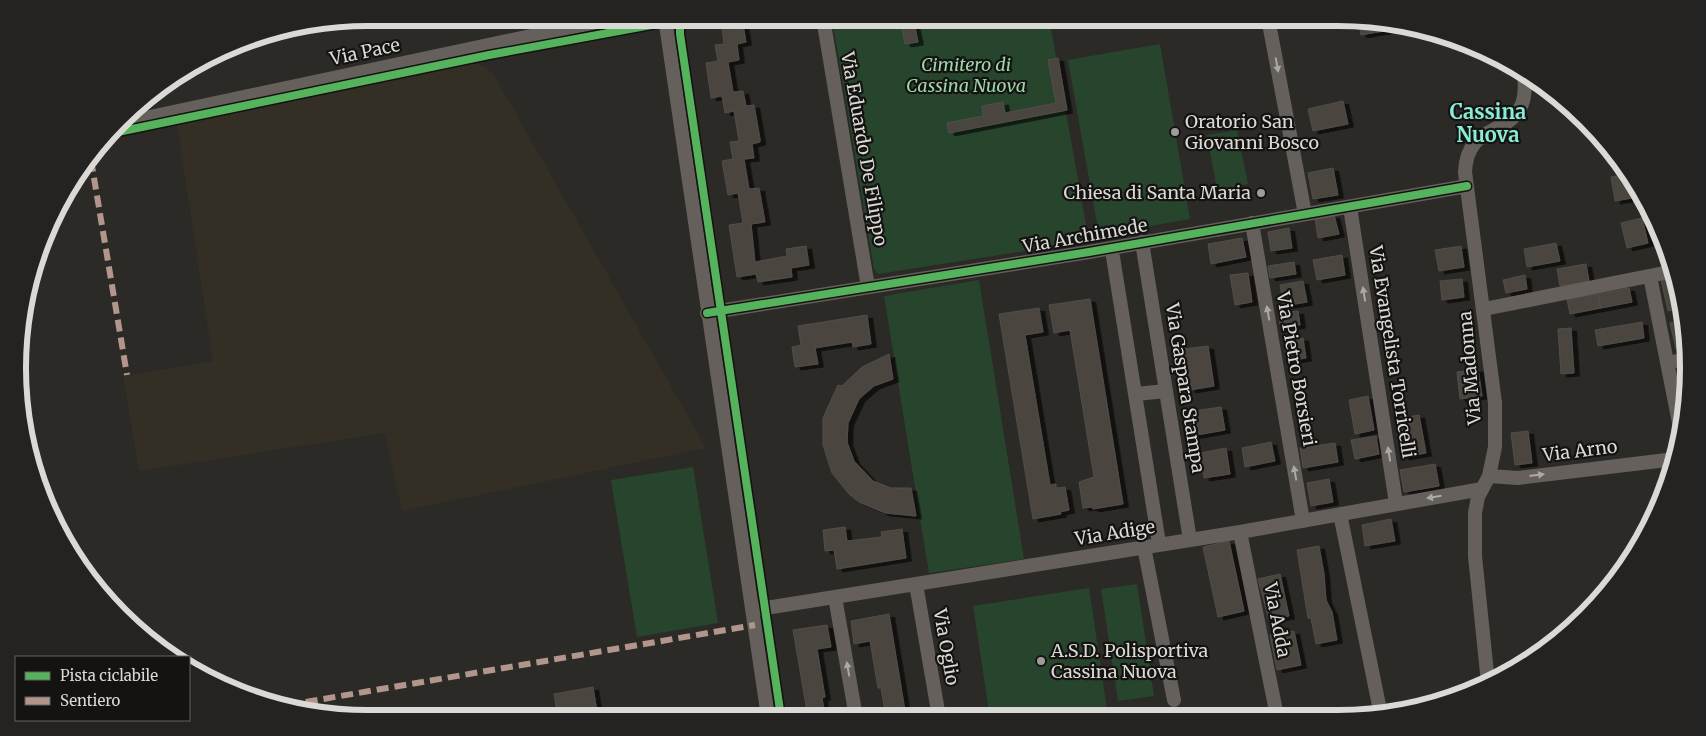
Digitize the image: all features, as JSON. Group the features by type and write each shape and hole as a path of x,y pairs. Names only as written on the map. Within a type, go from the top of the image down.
{"street":[{"name":"Via Pace","path":"132,121 578,26"},
{"path":"666,26 767,710"},
{"name":"Via Eduardo De Filippo","path":"824,26 868,287"},
{"path":"1270,26 1305,214"},
{"name":"Via Madonna","path":"1487,676 1475,556 1475,513 1482,489 1489,476 1496,444 1495,403 1465,172 1468,152 1479,138 1516,114 1525,94 1524,82"},
{"name":"Via Archimede","path":"707,313 1142,242 1467,186"},
{"name":"Via Evangelista Torricelli","path":"1350,207 1396,503"},
{"name":"Via Pietro Borsieri","path":"1252,223 1303,521"},
{"name":"Via Gaspara Stampa","path":"1142,242 1190,540"},
{"path":"1113,257 1158,537"},
{"path":"1484,309 1666,273"},
{"path":"1650,276 1677,413"},
{"path":"1667,364 1680,361"},
{"path":"1136,394 1166,391"},
{"name":"Via Arno","path":"1489,476 1518,478 1667,460"},
{"name":"Via Adige","path":"753,610 1303,521 1340,517 1396,503 1482,489"},
{"path":"1340,517 1379,707"},
{"name":"Via Adda","path":"1240,532 1276,710"},
{"path":"1144,547 1174,700"},
{"name":"Via Oglio","path":"916,584 938,710"},
{"path":"835,597 855,710"}],"shaded area":[{"path":"469,62 484,66 494,75 706,448 402,511 385,433 139,471 123,376 213,361 177,124"}],"green space":[{"name":"Cimitero di Cassina Nuova","path":"833,26 1050,26 1089,241 878,274 874,269"},
{"path":"1160,44 1190,219 1099,235 1068,60"},
{"path":"1237,130 1248,184 1217,190 1207,135"},
{"path":"979,280 1024,559 929,573 884,296"},
{"path":"693,467 718,623 637,637 611,480"},
{"path":"1137,584 1154,696 1118,701 1101,589"},
{"name":"A.S.D. Polisportiva Cassina Nuova","path":"1089,588 1107,710 989,710 973,606"}],"building":[{"path":"743,26 746,42 737,44 739,60 728,62 733,92 743,91 746,106 754,105 760,139 760,142 752,144 754,158 744,159 749,189 759,188 765,222 751,224 755,262 787,256 786,249 806,246 809,265 791,268 792,277 758,282 756,274 737,277 729,225 743,223 738,193 728,195 722,161 733,159 730,142 739,141 734,111 725,113 722,96 711,98 706,63 718,61 715,45 724,44 722,28"},
{"path":"902,26 915,26 918,42 905,44"},
{"path":"1360,27 1372,28 1372,33 1361,35"},
{"path":"1372,28 1389,30 1372,33"},
{"path":"1058,58 1067,110 949,133 947,123 983,116 982,106 1003,102 1005,113 1056,103 1048,60"},
{"path":"1343,101 1348,124 1313,131 1308,109"},
{"path":"1333,168 1338,195 1313,199 1308,173"},
{"path":"1620,175 1634,198 1615,201 1611,177"},
{"path":"1334,215 1339,234 1318,238 1315,218"},
{"path":"1642,218 1648,243 1627,248 1621,223"},
{"path":"1289,228 1292,248 1271,251 1268,232"},
{"path":"1242,238 1246,257 1211,264 1208,244"},
{"path":"1556,243 1560,261 1527,267 1524,249"},
{"path":"1461,246 1464,267 1439,271 1435,250"},
{"path":"1342,255 1345,275 1317,280 1313,260"},
{"path":"1294,262 1296,274 1270,278 1268,266"},
{"path":"1586,264 1589,281 1560,286 1557,269"},
{"path":"1248,273 1252,302 1235,305 1230,275"},
{"path":"1525,275 1527,289 1506,293 1503,280"},
{"path":"1462,279 1464,297 1442,300 1440,281"},
{"path":"1668,279 1675,310 1668,311 1661,280"},
{"path":"1303,281 1307,302 1284,306 1280,285"},
{"path":"1629,288 1632,302 1601,308 1598,294"},
{"path":"1598,294 1601,308 1570,314 1567,299"},
{"path":"1090,299 1123,504 1093,509 1092,507 1083,508 1079,482 1094,477 1070,330 1054,333 1049,305"},
{"path":"1039,308 1043,332 1025,335 1050,485 1056,484 1056,488 1065,487 1069,510 1060,512 1061,514 1033,519 999,314"},
{"path":"1298,311 1300,325 1281,328 1278,314"},
{"path":"867,315 871,344 853,347 852,342 815,348 818,364 795,367 792,347 801,345 798,326"},
{"path":"1642,322 1644,338 1598,346 1595,330"},
{"path":"1677,322 1679,348 1676,349 1670,323"},
{"path":"1571,328 1574,373 1561,374 1558,329"},
{"path":"1303,338 1306,358 1287,361 1284,341"},
{"path":"1208,346 1214,386 1190,390 1184,349"},
{"path":"889,354 893,379 874,386 859,399 848,423 847,442 854,461 873,481 891,488 911,488 916,516 885,513 859,502 849,494 832,473 823,445 823,418 838,385 842,386 862,367"},
{"path":"1478,369 1482,396 1460,399 1457,372"},
{"path":"1368,396 1374,430 1355,434 1349,400"},
{"path":"1221,407 1225,430 1191,436 1187,412"},
{"path":"1419,415 1426,453 1403,457 1397,419"},
{"path":"1528,431 1532,463 1515,465 1511,433"},
{"path":"1376,436 1379,454 1355,459 1351,440"},
{"path":"1271,442 1275,461 1245,467 1242,448"},
{"path":"1335,443 1338,462 1303,468 1300,448"},
{"path":"1226,448 1230,474 1204,478 1200,453"},
{"path":"1435,464 1439,486 1404,492 1400,470"},
{"path":"1329,479 1333,502 1311,506 1307,483"},
{"path":"1391,519 1395,541 1365,546 1362,525"},
{"path":"845,527 847,541 882,537 881,532 902,529 906,558 837,569 834,550 825,551 823,530"},
{"path":"1229,541 1244,611 1218,617 1203,547"},
{"path":"1319,546 1326,600 1332,612 1337,640 1316,644 1311,618 1308,618 1297,550"},
{"path":"1280,574 1289,616 1269,620 1258,579"},
{"path":"889,614 905,710 885,710 881,688 878,688 870,641 854,644 851,621"},
{"path":"827,625 831,647 817,649 825,697 822,698 824,710 807,710 793,630"},
{"path":"1294,631 1301,665 1277,670 1270,635"},
{"path":"593,687 597,710 557,710 554,694"}],"marked path":[{"path":"92,167 127,375"},
{"path":"300,703 755,625"}],"cycle path":[{"path":"121,131 489,55 646,26"},
{"path":"680,26 780,710"},
{"path":"707,313 1089,252 1467,186"}],"place":[{"name":"Oratorio San Giovanni Bosco","path":"1175,132"},
{"name":"Chiesa di Santa Maria","path":"1261,193"},
{"name":"A.S.D. Polisportiva Cassina Nuova","path":"1041,661"}],"district":[{"name":"Cassina Nuova","path":"1488,124"}]}
